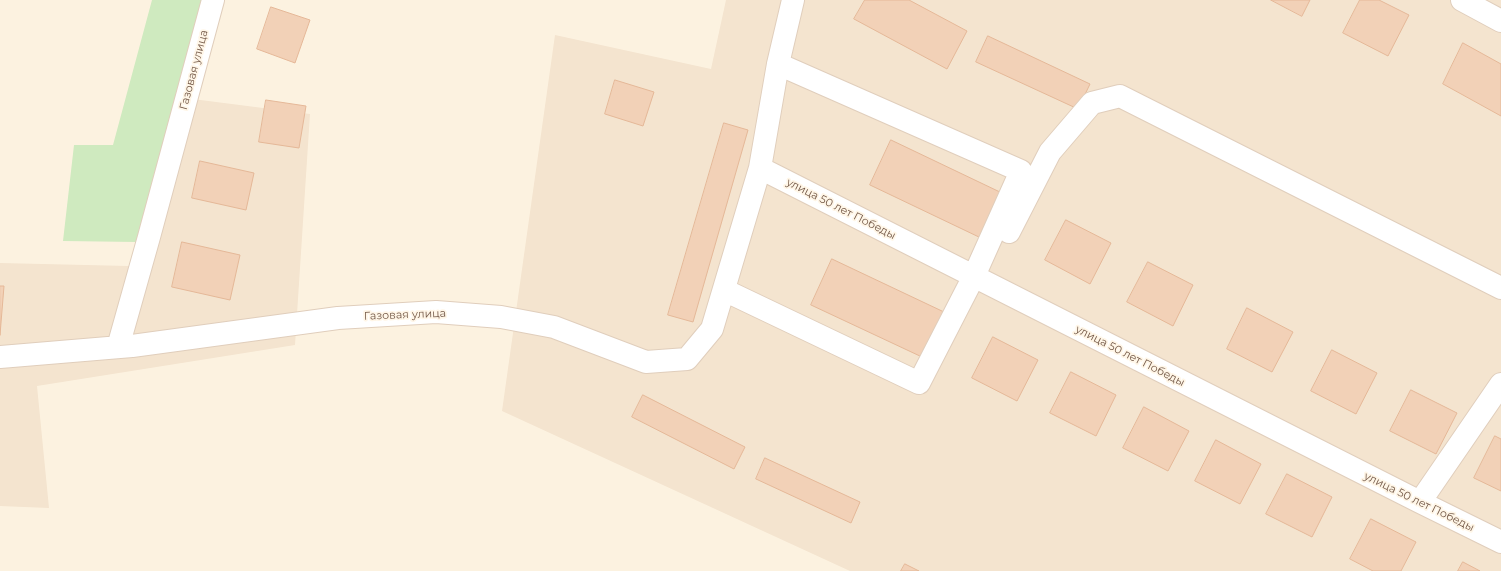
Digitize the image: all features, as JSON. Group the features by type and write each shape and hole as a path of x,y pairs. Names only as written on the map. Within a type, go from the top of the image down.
{"street":[{"name":"Газовая улица","path":"118,347 213,0"},
{"path":"792,0 778,64 760,168 724,290 919,383 1050,152 1092,103 1120,96 1501,288"},
{"path":"1462,0 1501,22"},
{"path":"778,64 1021,171 979,279"},
{"name":"улица 50 лет Победы","path":"760,168 1501,542"},
{"name":"Газовая улица","path":"0,357 118,347 338,318 436,312 500,317 554,328 646,362 686,359 712,329 724,290"},
{"path":"1420,502 1501,384"}],"shaded area":[{"path":"726,0 1501,0 1501,571 850,571 502,411 555,35 711,69"},
{"path":"177,97 310,114 295,345 37,386 49,508 0,506 0,263 129,266"}],"green space":[{"path":"152,0 203,0 137,242 63,241 74,145 113,145"}],"building":[{"path":"865,0 909,0 967,31 947,69 854,19"},
{"path":"1271,0 1310,0 1302,16"},
{"path":"1360,0 1379,0 1409,15 1388,56 1343,33"},
{"path":"271,7 310,20 295,63 257,49"},
{"path":"988,36 1090,84 1078,109 976,62"},
{"path":"1463,43 1501,64 1501,116 1443,84"},
{"path":"615,80 654,92 643,126 605,114"},
{"path":"266,100 306,106 299,148 259,142"},
{"path":"724,123 748,130 693,322 668,315"},
{"path":"891,140 1002,193 981,238 870,185"},
{"path":"200,161 254,173 246,210 192,198"},
{"path":"1066,220 1111,243 1090,284 1045,260"},
{"path":"182,242 240,255 230,300 172,287"},
{"path":"832,259 944,312 922,357 811,305"},
{"path":"1148,262 1193,285 1173,326 1127,302"},
{"path":"0,286 4,286 0,335"},
{"path":"1247,308 1293,332 1272,372 1227,349"},
{"path":"993,337 1038,360 1017,401 972,378"},
{"path":"1332,350 1377,373 1356,414 1311,391"},
{"path":"1071,372 1116,395 1096,436 1050,413"},
{"path":"1411,390 1457,413 1436,454 1390,431"},
{"path":"643,395 745,447 734,469 632,417"},
{"path":"1144,407 1189,431 1168,471 1123,448"},
{"path":"1495,436 1501,439 1501,491 1474,478"},
{"path":"1216,440 1261,464 1240,504 1195,481"},
{"path":"765,458 860,502 851,523 756,479"},
{"path":"1287,474 1332,497 1312,537 1266,514"},
{"path":"1371,519 1416,542 1401,571 1373,571 1350,559"},
{"path":"1463,562 1480,571 1458,571"},
{"path":"905,564 919,571 901,571"}]}
